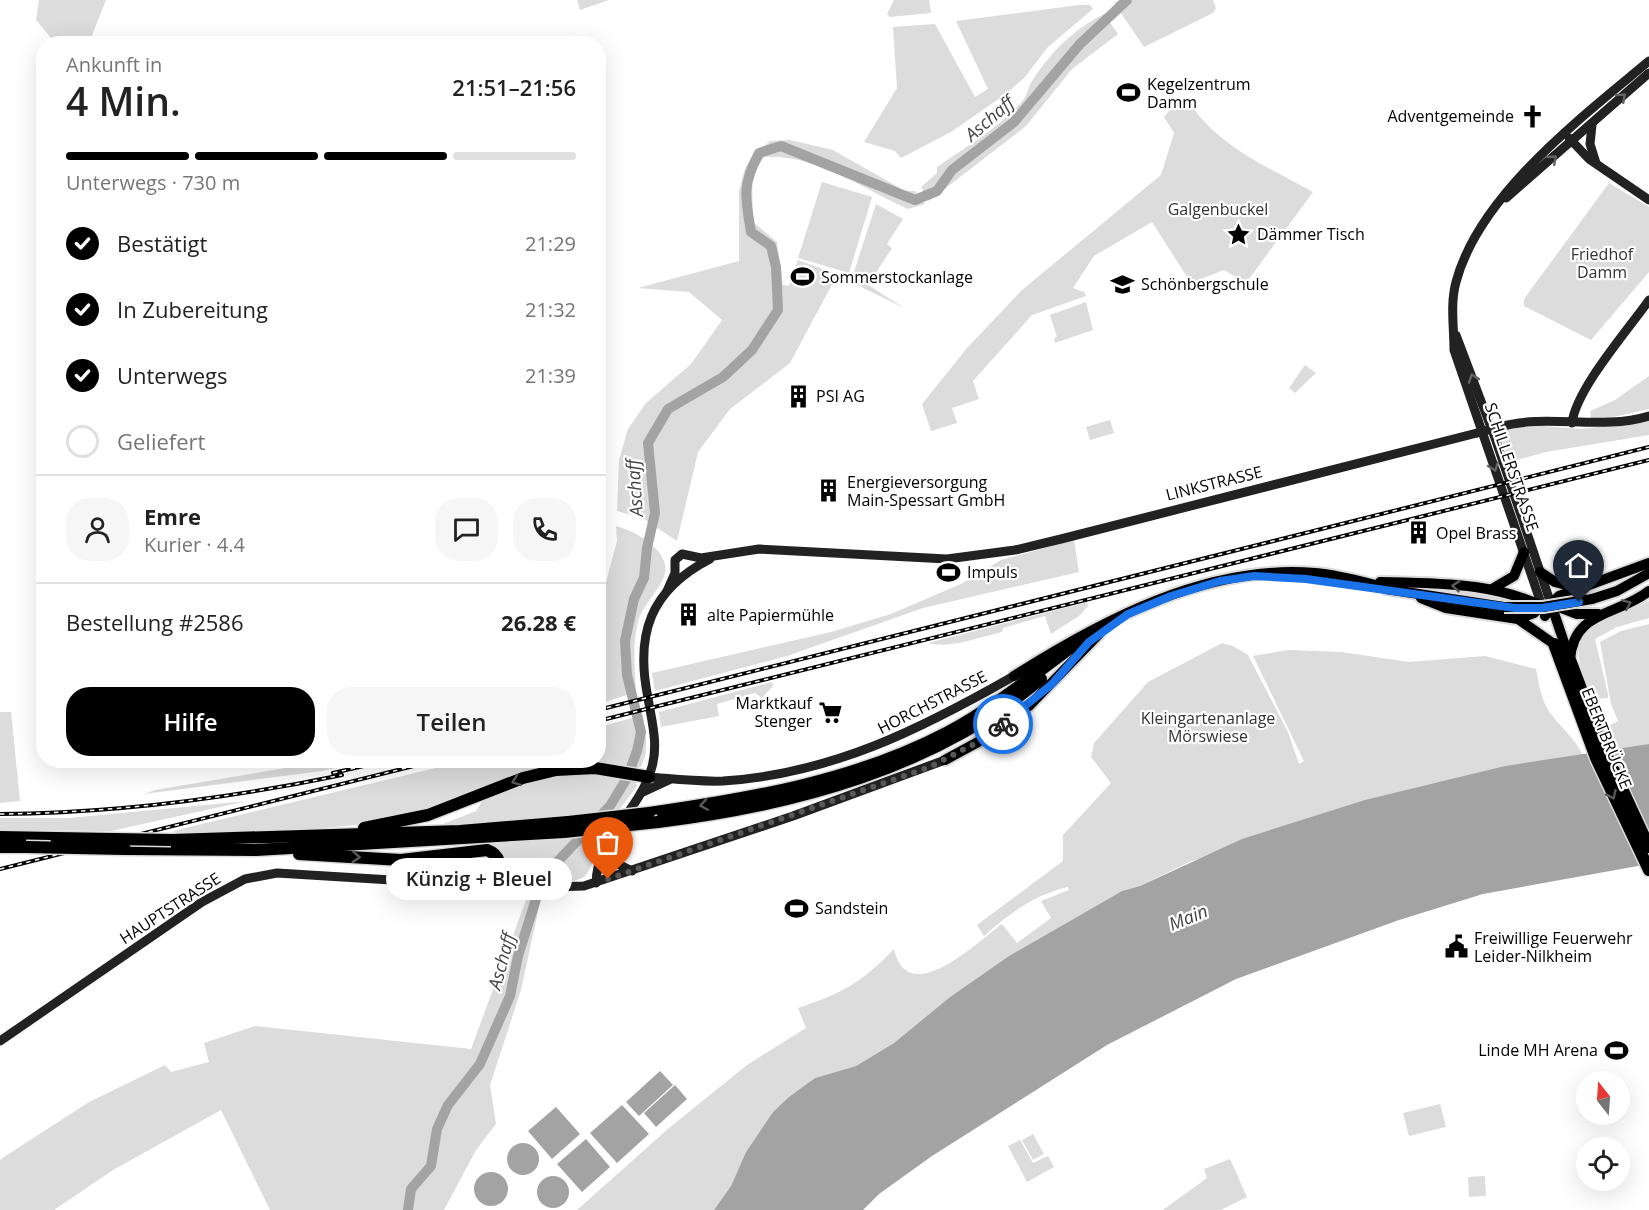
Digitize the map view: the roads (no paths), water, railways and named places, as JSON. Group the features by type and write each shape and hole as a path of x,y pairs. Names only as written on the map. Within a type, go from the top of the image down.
{"highway":[{"path":"0,847 256,849 566,827 763,805 850,782 901,764 977,725 1015,700 1090,637"},
{"name":"SCHILLERSTRASSE","path":"1554,644 1572,680"},
{"name":"SCHILLERSTRASSE","path":"1570,660 1572,680"},
{"name":"EBERTBRÜCKE","path":"1572,680 1649,847"},
{"name":"EBERTBRÜCKE","path":"1572,680 1603,774 1649,870"},
{"path":"304,838 428,816 523,778 573,768"},
{"path":"589,768 645,777"},
{"path":"0,837 171,840 304,838 566,827"},
{"path":"256,849 400,860 487,850 495,854 500,862 500,887"}],"main road":[{"path":"1492,589 1514,576 1524,552"},
{"path":"1411,592 1446,608 1518,619 1534,614 1559,596 1577,588 1649,563"},
{"path":"1014,676 1054,650 1090,637 1128,614 1194,588 1254,576 1307,572 1391,589"},
{"path":"1540,572 1555,582 1577,588"},
{"path":"1254,576 1391,589 1504,607 1542,608 1592,599 1625,587 1649,573"},
{"path":"1364,582 1492,589 1576,614 1604,613"},
{"path":"1570,660 1572,645 1579,631 1590,620 1635,600 1649,591"},
{"name":"SCHILLERSTRASSE","path":"1546,605 1554,644"},
{"name":"SCHILLERSTRASSE","path":"1546,605 1570,660"},
{"path":"1518,619 1554,644"},
{"path":"945,760 978,742 1029,706 1090,637"}],"street":[{"name":"SCHILLERSTRASSE","path":"1546,605 1524,552 1454,350 1452,309 1455,284 1464,258 1480,227 1501,202 1649,61"},
{"name":"SCHILLERSTRASSE","path":"1568,138 1594,122 1649,73"},
{"path":"1594,122 1589,135 1596,163"},
{"path":"1568,138 1596,163 1649,200"},
{"path":"1572,423 1575,406 1584,389 1649,300"},
{"name":"SCHILLERSTRASSE","path":"1454,331 1499,447 1540,572 1546,605"},
{"name":"LINKSTRASSE","path":"690,557 715,556 759,549 908,559 947,559 995,553 1076,535 1522,422 1618,423 1649,416"},
{"path":"685,554 690,557 689,570 676,568 675,562 678,556 685,554"},
{"name":"LINKSTRASSE","path":"667,591 689,570 715,556"},
{"name":"LINKSTRASSE","path":"596,883 597,868 608,843 640,794 645,777 654,760 655,735 643,673 642,648 648,621 667,591 676,568"},
{"name":"HORCHSTRASSE","path":"645,777 742,779 839,760 914,732 1014,676"},
{"path":"640,794 671,779 654,760"},
{"name":"HAUPTSTRASSE","path":"0,1041 202,902 254,876 277,873 500,887 576,887 596,883 793,816 945,760"},
{"path":"608,843 618,864 632,871"},
{"path":"576,887 597,868"}],"water":[{"name":"Main","path":"1649,744 1649,864 1483,894 1399,920 1236,979 1107,1045 932,1156 879,1194 863,1210 714,1210 731,1186 746,1152 773,1112 789,1097 815,1078 856,1066 894,1043 950,997 1009,956 1122,891 1140,886 1242,839 1365,800 1505,766"},
{"path":"660,1071 673,1085 639,1116 626,1102"},
{"path":"675,1085 687,1099 656,1127 644,1113"},
{"path":"622,1105 649,1134 617,1163 590,1133"},
{"path":"556,1107 580,1134 552,1159 528,1131"},
{"path":"586,1139 610,1167 582,1192 557,1164"},
{"path":"523,1143 535,1147 539,1159 535,1171 523,1175 511,1171 507,1159 511,1147"},
{"path":"491,1172 503,1177 508,1189 503,1201 491,1206 479,1201 474,1189 479,1177"},
{"path":"553,1176 564,1181 569,1192 564,1203 553,1208 542,1203 537,1192 542,1181"}],"waterway":[{"name":"Aschaff","path":"408,1210 411,1189 431,1166 437,1129 448,1105 480,1064 510,996 518,956 543,877 610,806 627,778 637,751 641,732 627,675 625,641 634,599 644,578 647,548 655,513 648,443 668,409 723,377 752,350 778,310 776,267 771,246 751,232 747,209 747,183 759,153 781,146 915,200 937,191 952,170 1014,122 1080,44 1127,0"}],"railway":[{"path":"606,708 1649,447"},
{"path":"606,719 1649,460"},
{"path":"333,773 355,768"},
{"path":"0,869 406,768"},
{"path":"0,814 86,811 172,803 258,791 342,775"}],"place":[{"name":"Kegelzentrum Damm","path":"1129,93"},
{"name":"Adventgemeinde","path":"1532,116"},
{"name":"Dämmer Tisch","path":"1239,234"},
{"name":"Sommerstockanlage","path":"803,277"},
{"name":"Schönbergschule","path":"1123,284"},
{"name":"PSI AG","path":"798,396"},
{"name":"Energieversorgung Main-Spessart GmbH","path":"829,491"},
{"name":"Opel Brass","path":"1418,533"},
{"name":"Impuls","path":"949,572"},
{"name":"alte Papiermühle","path":"689,615"},
{"name":"Marktkauf Stenger","path":"830,712"},
{"name":"Künzig + Bleuel","path":"608,879"},
{"name":"Sandstein","path":"797,908"},
{"name":"Freiwillige Feuerwehr Leider-Nilkheim","path":"1456,947"},
{"name":"Linde MH Arena","path":"1616,1050"}],"park label":[{"name":"Galgenbuckel","path":"1218,209"},
{"name":"Friedhof Damm","path":"1602,263"},
{"name":"Kleingartenanlage Mörswiese","path":"1208,727"}]}
